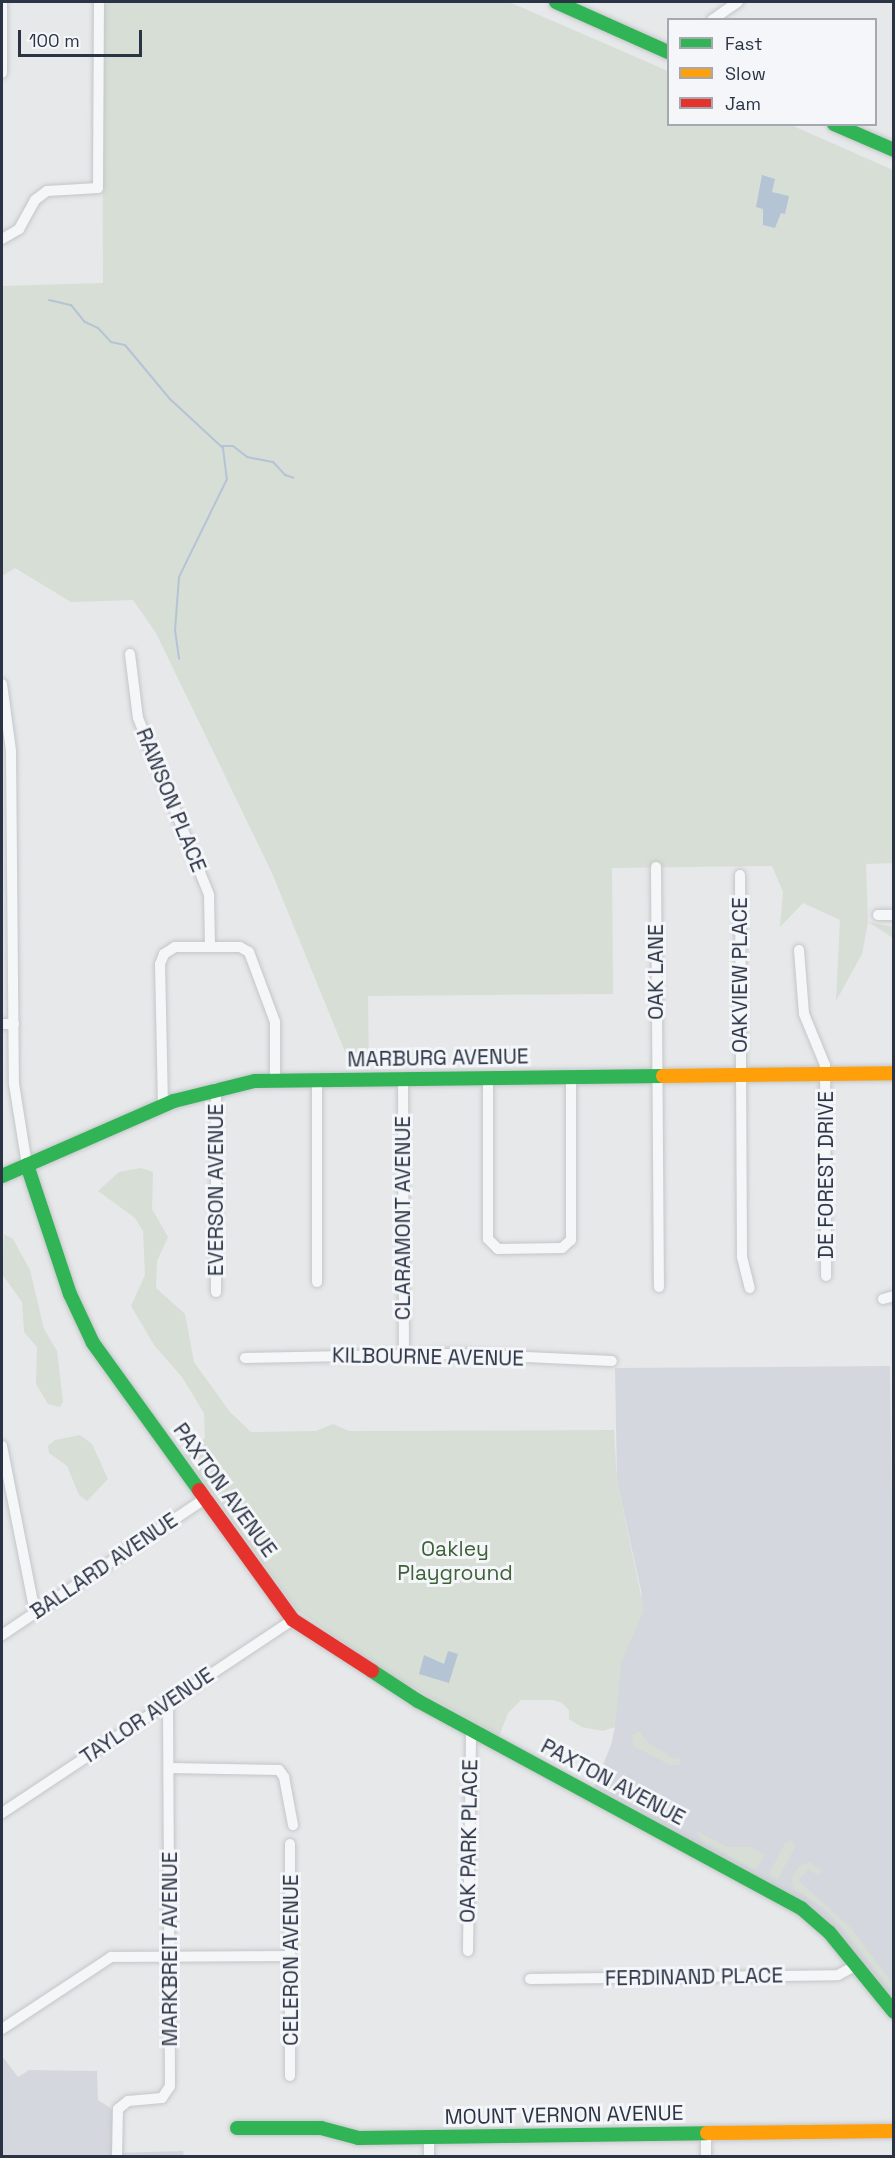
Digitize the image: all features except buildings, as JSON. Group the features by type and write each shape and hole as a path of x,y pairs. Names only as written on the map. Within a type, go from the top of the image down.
{"street":[{"path":"2,2 2,73"},
{"path":"2,239 19,229 34,200 47,191 98,188 99,2"},
{"path":"556,2 667,51"},
{"path":"715,18 738,2"},
{"path":"839,126 894,150"},
{"name":"RAWSON PLACE","path":"130,654 138,718 209,895 210,945"},
{"name":"PAXTON AVENUE","path":"2,684 7,833 7,928 14,1024 15,1094 27,1165 70,1294 93,1343 207,1497 293,1620 363,1667 471,1731 801,1908 829,1932 894,2012"},
{"name":"OAK LANE","path":"656,867 659,1287"},
{"name":"OAKVIEW PLACE","path":"740,875 742,1268 750,1288"},
{"path":"878,915 894,915"},
{"path":"163,1106 161,959 175,947 210,945 244,948 252,956 275,1022 275,1080"},
{"name":"DE FOREST DRIVE","path":"799,950 804,1014 824,1060 826,1276"},
{"path":"2,1024 14,1024"},
{"name":"MARBURG AVENUE","path":"2,1176 163,1106 216,1088 275,1080 894,1073"},
{"path":"488,1078 488,1239 493,1248 530,1249 562,1248 571,1240 571,1078"},
{"name":"CLARAMONT AVENUE","path":"403,1080 404,1355"},
{"path":"317,1081 318,1282"},
{"name":"EVERSON AVENUE","path":"216,1088 216,1292"},
{"name":"KILBOURNE AVENUE","path":"245,1358 490,1354 612,1361"},
{"path":"2,1446 35,1612"},
{"name":"BALLARD AVENUE","path":"2,1635 207,1497"},
{"name":"TAYLOR AVENUE","path":"2,1813 293,1620"},
{"name":"MARKBREIT AVENUE","path":"117,2157 117,2113 122,2104 157,2100 169,2091 170,1768 168,1702"},
{"name":"OAK PARK PLACE","path":"468,1951 471,1731"},
{"path":"170,1768 279,1770 284,1777 293,1825"},
{"name":"CELERON AVENUE","path":"290,1844 290,2076"},
{"path":"2,2029 111,1957 291,1956"},
{"name":"FERDINAND PLACE","path":"530,1979 838,1975 855,1966"},
{"name":"MOUNT VERNON AVENUE","path":"237,2128 313,2127 351,2138 894,2131"},
{"path":"706,2134 706,2157"},
{"path":"429,2138 429,2157"}],"shaded area":[{"path":"890,1366 894,1657 893,2012 829,1931 591,1794 611,1745 615,1727 614,1683 642,1595 617,1481 615,1368"},
{"path":"2,2056 18,2077 29,2070 97,2071 98,2100 112,2109 112,2153 183,2151 184,2156 2,2156"}],"green space":[{"path":"109,2 509,2 667,71 667,126 793,126 893,170 894,863 866,864 868,922 862,954 836,1001 840,920 803,903 780,927 783,892 772,866 612,868 613,994 368,996 369,1069 352,1069 272,873 156,633 133,600 71,602 15,568 2,576 2,286 103,283 102,7"},
{"path":"868,922 893,927 893,938"},
{"name":"Oakley Playground","path":"141,1168 153,1172 152,1209 168,1237 157,1261 156,1288 185,1314 194,1362 230,1412 251,1432 316,1431 333,1424 349,1431 614,1430 617,1481 644,1610 621,1663 615,1727 603,1731 582,1727 569,1719 569,1710 562,1703 553,1700 521,1700 508,1713 499,1736 380,1669 296,1609 184,1455 205,1438 204,1413 182,1377 154,1345 131,1306 145,1275 143,1231 135,1218 98,1191 119,1172"},
{"path":"4,1234 13,1239 30,1270 44,1329 57,1351 63,1402 60,1407 48,1404 36,1384 37,1347 24,1332 22,1302 2,1274"},
{"path":"80,1435 92,1444 108,1479 87,1501 79,1495 67,1466 49,1453 48,1446 55,1440"},
{"path":"639,1731 647,1742 673,1758 679,1758 680,1765 670,1765 633,1746 632,1735"},
{"path":"696,1831 728,1847 752,1847 765,1855 756,1869 751,1868 701,1840"},
{"path":"792,1841 795,1847 778,1879 769,1874 785,1843"},
{"path":"809,1862 822,1870 818,1876 809,1869 798,1880 850,1927 893,1984 893,1992 839,1924 822,1907 793,1888 792,1878 799,1866"}],"water":[{"path":"762,175 775,179 772,192 789,196 785,214 781,213 775,228 763,225 763,209 756,207"},
{"path":"448,1651 458,1654 449,1683 419,1674 424,1655 444,1664"}],"waterway":[{"path":"49,300 71,305 85,322 98,328 111,342 125,345 170,399 223,448 227,479 179,577 175,630 179,659"},
{"path":"221,446 233,446 247,457 273,462 285,475 294,478"}],"traffic: fast":[{"path":"556,2 667,52"},
{"path":"839,126 894,150"},
{"path":"2,1176 174,1101 255,1081 663,1076"},
{"path":"27,1165 70,1294 93,1343 199,1490"},
{"path":"372,1671 418,1701 801,1908 829,1932 894,2012"},
{"path":"237,2128 321,2128 358,2138 707,2133"}],"traffic: slow":[{"path":"663,1076 894,1073"},
{"path":"707,2133 894,2131"}],"traffic: jam":[{"path":"199,1490 293,1620 372,1671"}]}
